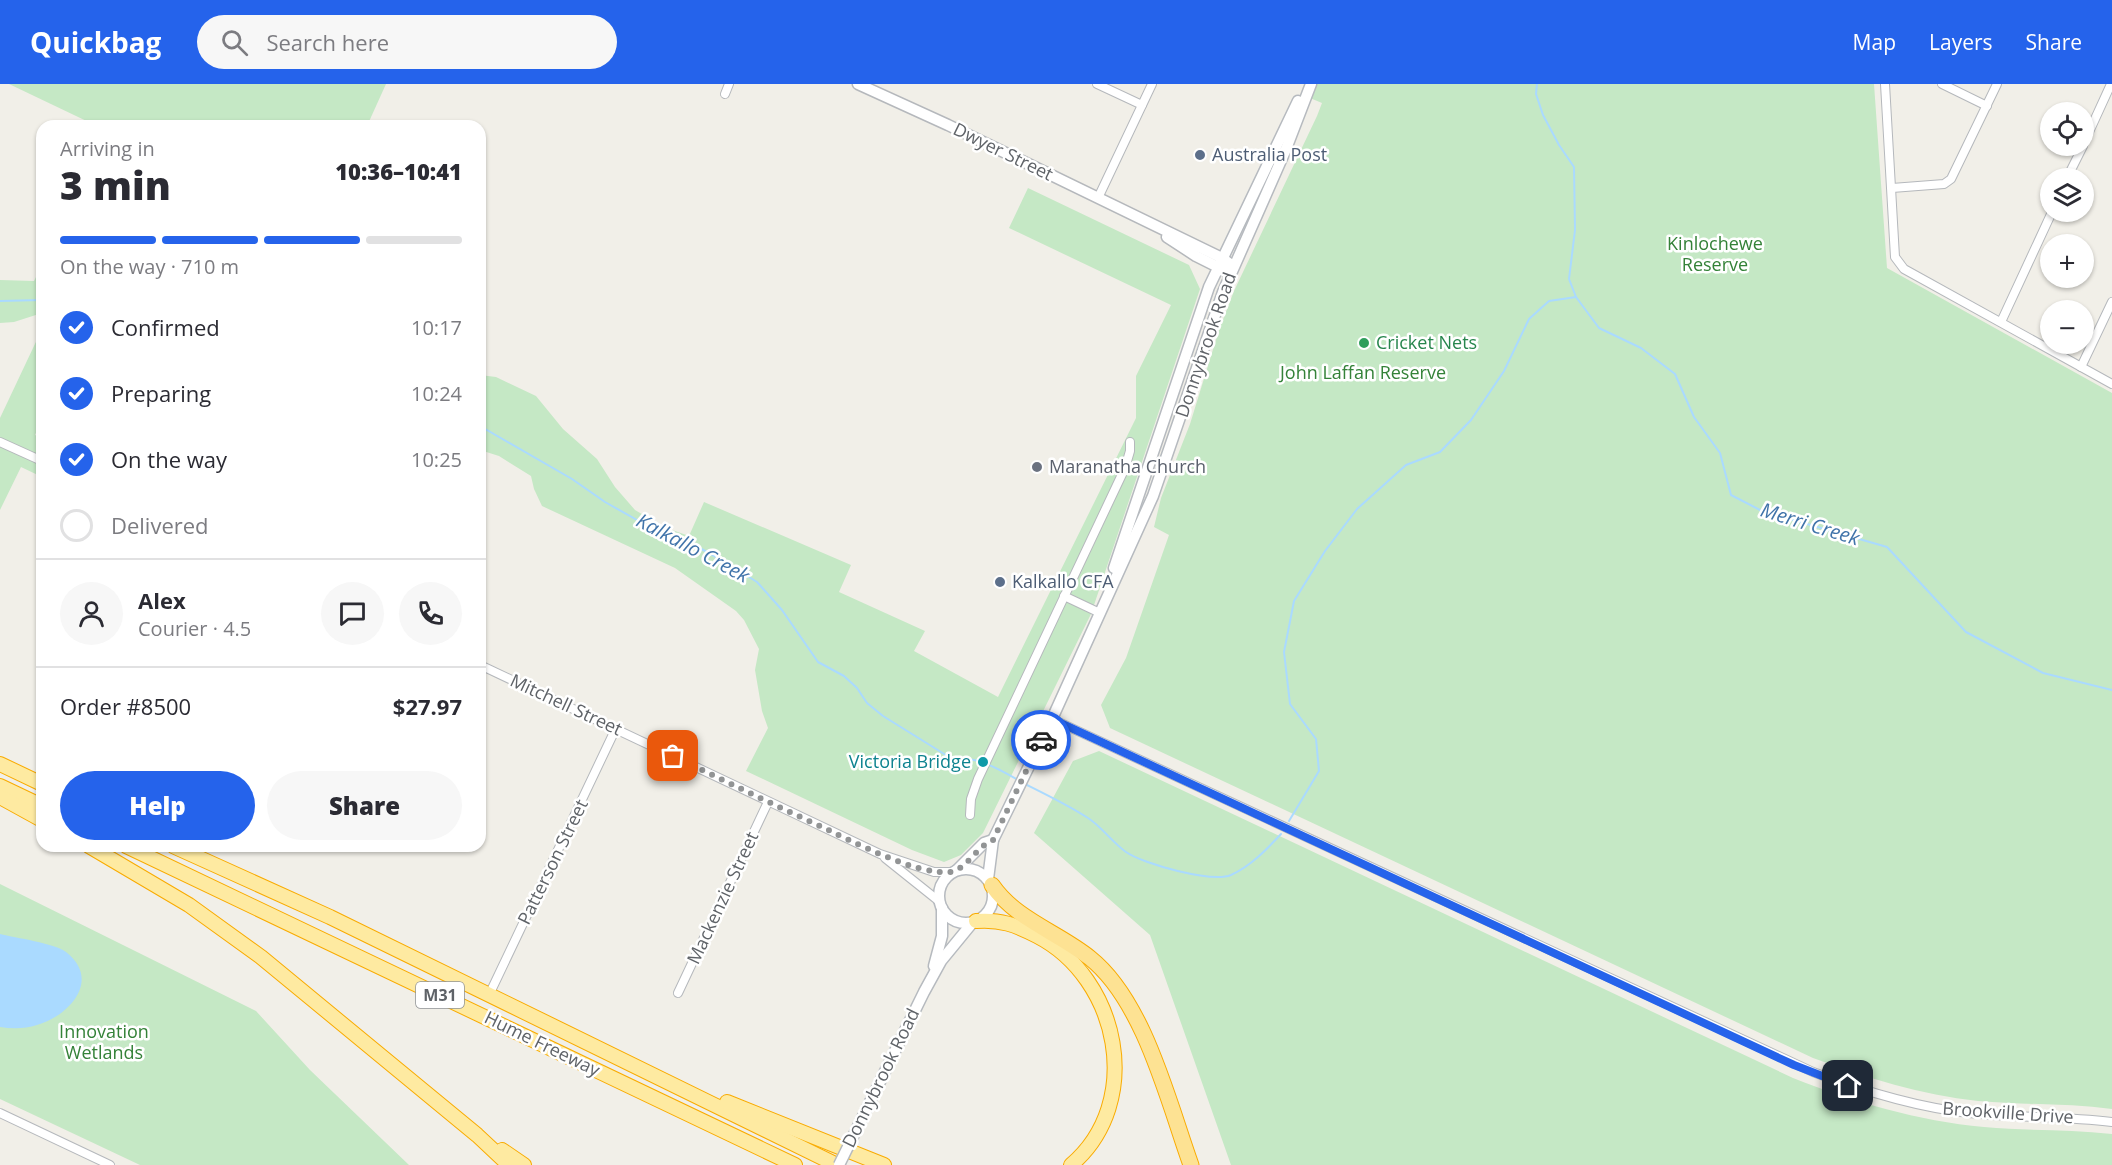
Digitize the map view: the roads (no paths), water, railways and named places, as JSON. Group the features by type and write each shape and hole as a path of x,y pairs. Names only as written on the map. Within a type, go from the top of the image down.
{"highway":[{"path":"0,764 36,781"},
{"path":"0,786 36,803"},
{"path":"0,797 36,817"},
{"path":"99,852 189,905 261,957 477,1135 509,1165"},
{"name":"Hume Freeway","path":"139,852 795,1165"},
{"name":"Hume Freeway","path":"186,852 330,917 838,1165"},
{"path":"990,882 1000,897 1035,925 1071,944 1091,958 1128,1002 1137,1016 1147,1041 1191,1165"},
{"path":"975,921 991,920 1011,923 1054,946 1078,967 1094,988 1104,1009 1114,1046 1115,1068 1111,1096 1104,1119 1093,1140 1071,1165"},
{"path":"649,1074 694,1089 884,1165"},
{"path":"477,1135 524,1165"}],"main road":[{"name":"Dwyer Street","path":"858,84 1147,222 1186,250 1220,262 1231,273"},
{"name":"Donnybrook Road","path":"1102,610 1115,564 1195,323 1220,262 1309,84"},
{"name":"Donnybrook Road","path":"990,882 993,840 1052,719 1153,496 1212,320 1286,149 1309,84"},
{"name":"Donnybrook Road","path":"954,871 984,843 993,840"},
{"path":"974,869 990,882 993,902 989,910 975,921 966,923 951,918 941,904 939,896 943,882 954,871 974,869"},
{"name":"Donnybrook Road","path":"924,992 940,944 943,928 941,904"},
{"name":"Donnybrook Road","path":"838,1165 924,992 941,962 975,921"}],"street":[{"path":"725,94 729,84"},
{"path":"1097,84 1142,105"},
{"path":"1098,198 1152,84"},
{"path":"1885,84 1895,257 1904,269 2112,384"},
{"path":"1942,84 1987,106"},
{"path":"1892,188 1944,184 1951,179 1997,84"},
{"path":"2094,120 2111,84"},
{"path":"2001,322 2047,222"},
{"path":"2081,367 2112,302"},
{"path":"0,442 36,458"},
{"path":"970,815 973,790 1125,468 1130,442"},
{"path":"1064,596 1102,610"},
{"name":"Mitchell Street","path":"486,667 880,854 934,872 954,871"},
{"name":"Brookville Drive","path":"1052,719 1813,1072 1874,1094 1941,1109 2007,1116 2112,1122"},
{"name":"Patterson Street","path":"489,995 616,728"},
{"name":"Mackenzie Street","path":"678,993 768,802"},
{"name":"Mitchell Street","path":"880,854 941,904"},
{"path":"0,1113 110,1165"}],"water":[{"path":"0,934 53,946 66,952 76,963 81,974 81,985 77,996 60,1014 32,1026 0,1027"}],"waterway":[{"name":"Merri Creek","path":"1537,84 1536,94 1543,115 1574,167 1575,230 1569,279 1576,297 1599,328 1641,348 1675,374 1694,417 1720,453 1731,495 1762,511 1887,547 1966,632 2043,673 2112,690"},
{"name":"Kalkallo Creek","path":"1289,821 1319,771 1316,739 1290,704 1284,652 1294,601 1325,551 1357,509 1406,465 1440,452 1471,420 1504,371 1529,319 1549,301 1576,297"},
{"name":"Kalkallo Creek","path":"0,301 36,300"},
{"name":"Kalkallo Creek","path":"486,429 572,479 605,502 653,529 694,545 757,582 782,610 818,662 844,676 857,688 867,703 883,716 949,757 974,760 999,769 1018,780"},
{"name":"Kalkallo Creek","path":"1023,783 1088,818 1126,852 1147,862 1178,871 1222,877 1231,875 1252,862 1281,834"}],"place":[{"name":"Australia Post","path":"1200,155"},
{"name":"Cricket Nets","path":"1364,343"},
{"name":"Maranatha Church","path":"1037,467"},
{"name":"Kalkallo CFA","path":"1000,582"},
{"name":"Victoria Bridge","path":"983,762"}],"park label":[{"name":"Kinlochewe Reserve","path":"1715,254"},
{"name":"John Laffan Reserve","path":"1363,373"},
{"name":"Innovation Wetlands","path":"104,1042"}]}
